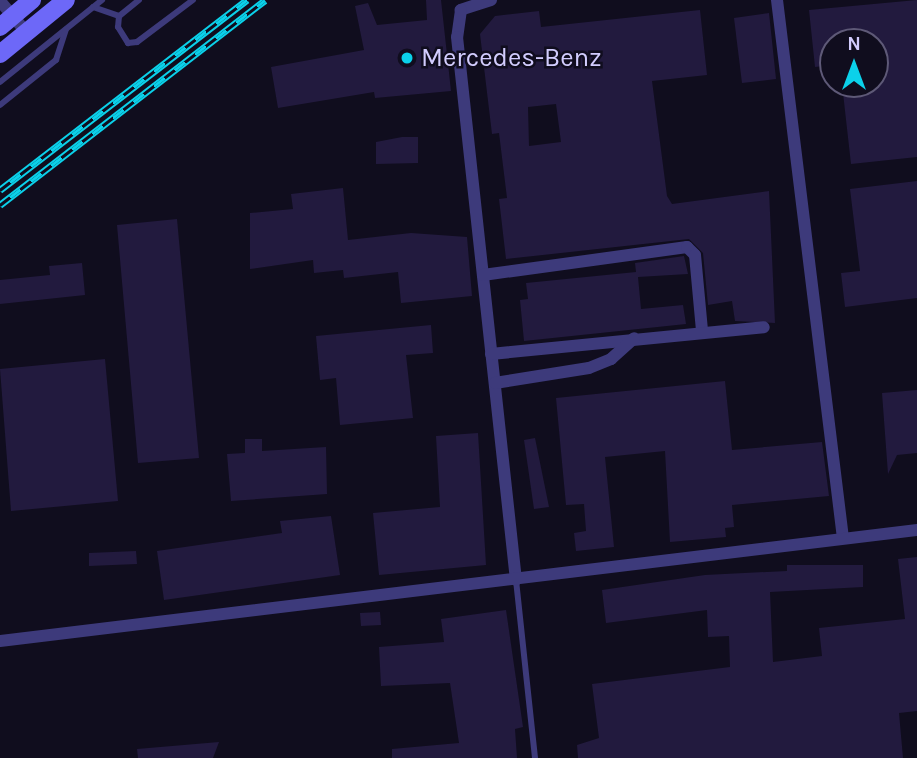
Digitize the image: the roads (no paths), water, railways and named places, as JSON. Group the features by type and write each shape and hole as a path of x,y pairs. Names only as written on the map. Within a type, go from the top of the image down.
{"main road":[{"path":"4,9 32,0"},
{"path":"0,54 66,0"}],"street":[{"path":"491,0 461,10 457,37 516,580"},
{"path":"777,0 842,538"},
{"path":"4,9 27,33"},
{"path":"483,275 687,247 695,255 702,331"},
{"path":"491,354 702,331 764,327"},
{"path":"495,383 590,368 611,359 634,338"},
{"path":"0,641 917,530"}],"lane":[{"path":"0,82 102,0"},
{"path":"119,16 139,0"},
{"path":"119,16 121,37 137,42 193,0"},
{"path":"93,8 119,16"},
{"path":"0,105 56,60 67,28"},
{"path":"516,580 536,758"}],"railway":[{"path":"0,190 247,0"},
{"path":"0,205 265,0"}],"place":[{"name":"Mercedes-Benz","path":"407,58"}]}
